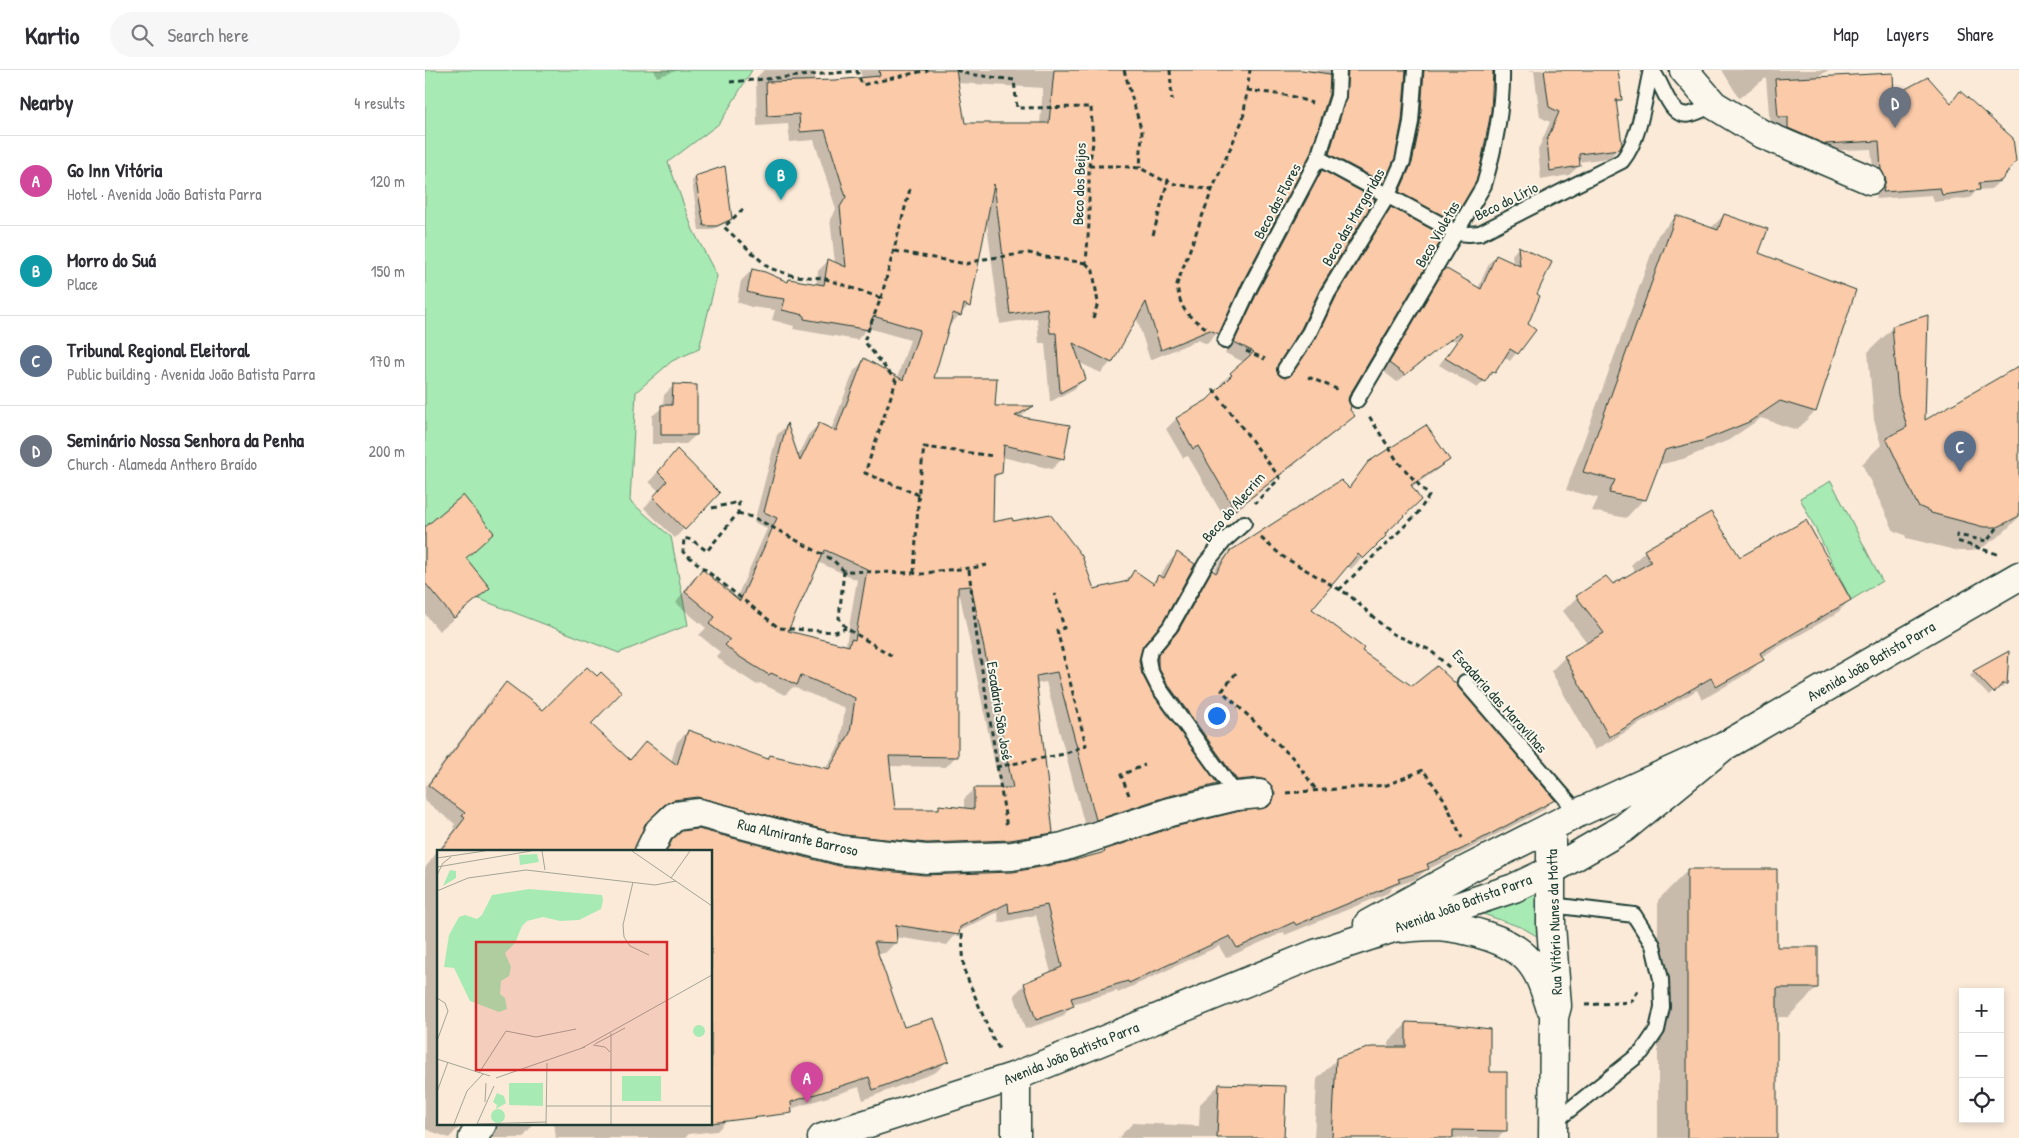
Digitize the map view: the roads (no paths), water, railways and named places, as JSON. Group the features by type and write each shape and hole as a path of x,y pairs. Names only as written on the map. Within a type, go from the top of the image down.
{"main road":[{"path":"1684,70 1714,105 1760,133 1870,180"},
{"name":"Avenida João Batista Parra","path":"822,1138 1016,1076 1315,954 1513,888 1552,870 1624,828 1723,747 2011,565"},
{"name":"Avenida João Batista Parra","path":"1315,954 1474,866 1578,814 1723,747"},
{"name":"Rua Almirante Barroso","path":"650,850 659,831 675,816 699,813 841,850 926,859 1012,856 1063,847 1155,816 1248,795"},
{"name":"Rua Vitório Nunes da Motta","path":"1551,827 1551,925 1556,1011 1553,1131"},
{"name":"Rua Vitório Nunes da Motta","path":"1394,928 1438,926 1471,932 1508,943 1529,960 1556,1011"},
{"path":"1015,1138 1016,1076"},
{"path":"473,1138 482,1126"}],"lane":[{"name":"Beco das Flores","path":"1225,341 1318,158 1338,96 1339,70"},
{"name":"Beco das Margaridas","path":"1285,369 1309,333 1328,293 1388,195 1403,161 1411,122 1415,70"},
{"name":"Beco Violetas","path":"1357,400 1457,233 1484,184 1495,147 1503,90 1502,70"},
{"path":"1651,70 1660,82 1674,110 1682,115 1714,105"},
{"name":"Beco do Lírio","path":"1457,233 1480,233 1621,161 1630,151 1635,139 1651,70"},
{"path":"1318,158 1457,233"},
{"name":"Beco do Alecrim","path":"1244,523 1225,540 1206,563 1170,627 1150,651 1148,659 1150,670 1159,688 1248,795"},
{"name":"Escadaria das Maravilhas","path":"1465,682 1578,814"},
{"path":"1551,904 1634,915 1653,945 1661,979 1662,1007 1657,1030 1642,1052 1553,1131"}],"place":[{"name":"Seminário Nossa Senhora da Penha","path":"1895,128"},
{"name":"Morro do Suá","path":"781,200"},
{"name":"Tribunal Regional Eleitoral","path":"1960,472"},
{"name":"Go Inn Vitória","path":"807,1103"}]}
